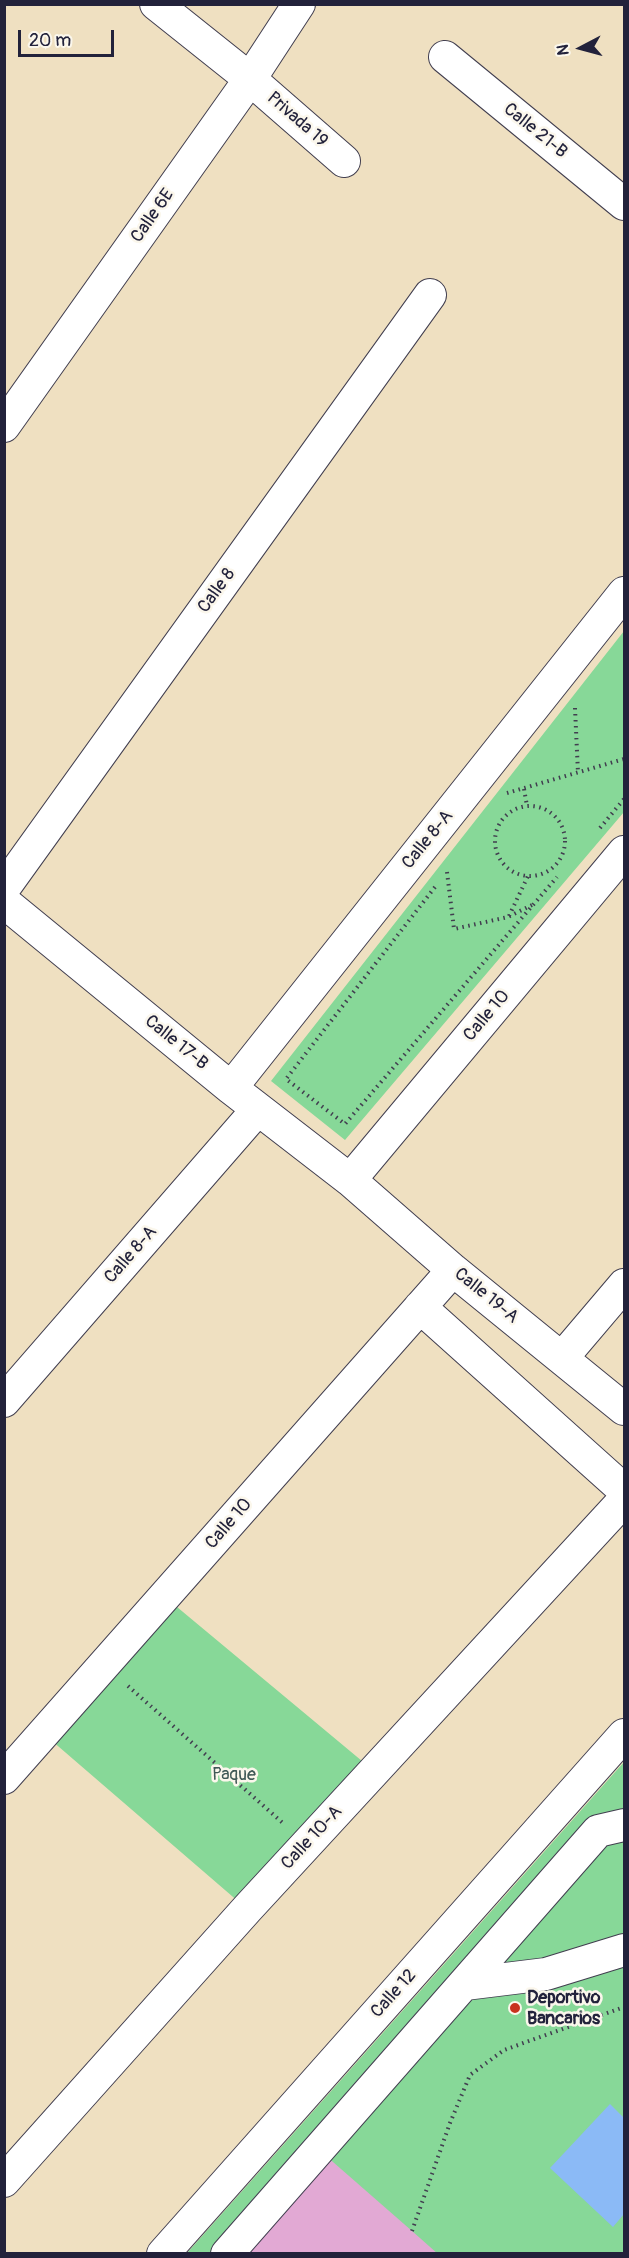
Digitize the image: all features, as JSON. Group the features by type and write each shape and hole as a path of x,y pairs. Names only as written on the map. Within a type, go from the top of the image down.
{"street":[{"name":"Privada 19","path":"156,4 250,79 344,161"},
{"name":"Calle 6E","path":"4,426 250,79 299,4"},
{"name":"Calle 21-B","path":"445,57 624,204"},
{"name":"Calle 8","path":"4,888 429,295"},
{"name":"Calle 8-A","path":"231,1088 624,593"},
{"name":"Calle 10","path":"350,1180 624,852"},
{"name":"Calle 17-B","path":"4,902 231,1088 350,1180"},
{"name":"Calle 8-A","path":"4,1401 258,1109"},
{"name":"Calle 19-A","path":"350,1180 453,1270 624,1409"},
{"name":"Calle 10","path":"4,1778 453,1270"},
{"path":"562,1358 624,1285"},
{"path":"420,1307 624,1490"},
{"name":"Calle 10-A","path":"4,2181 307,1844 624,1500"},
{"name":"Calle 12","path":"163,2253 624,1735"},
{"path":"227,2253 598,1831 624,1825"},
{"path":"525,1847 560,1876"},
{"path":"465,1984 546,1974 624,1950"}],"path":[{"path":"568,715 575,706 578,773"},
{"path":"507,793 624,759"},
{"path":"501,802 514,784"},
{"path":"524,789 527,806"},
{"path":"595,834 624,799"},
{"path":"527,806 549,811 563,829 565,841 558,862 540,875 528,876 507,867 496,848 496,836 506,816 516,809 527,806"},
{"path":"454,863 286,1079 345,1124 565,868"},
{"path":"447,872 454,929 508,917 536,903"},
{"path":"508,917 528,876"},
{"path":"104,1665 307,1844"},
{"path":"412,2231 450,2123 470,2075 504,2050 624,2007"}],"green space":[{"path":"624,631 624,812 345,1140 271,1081"},
{"name":"Paque","path":"165,1597 374,1771 247,1909 44,1734"},
{"name":"Deportivo Bancarios","path":"624,1762 624,2253 187,2253"}],"water":[{"path":"610,2104 624,2118 624,2214 613,2227 550,2168"}],"building":[{"path":"325,2155 412,2231 438,2254 236,2254"}],"place":[{"name":"Deportivo Bancarios","path":"515,2008"}]}
